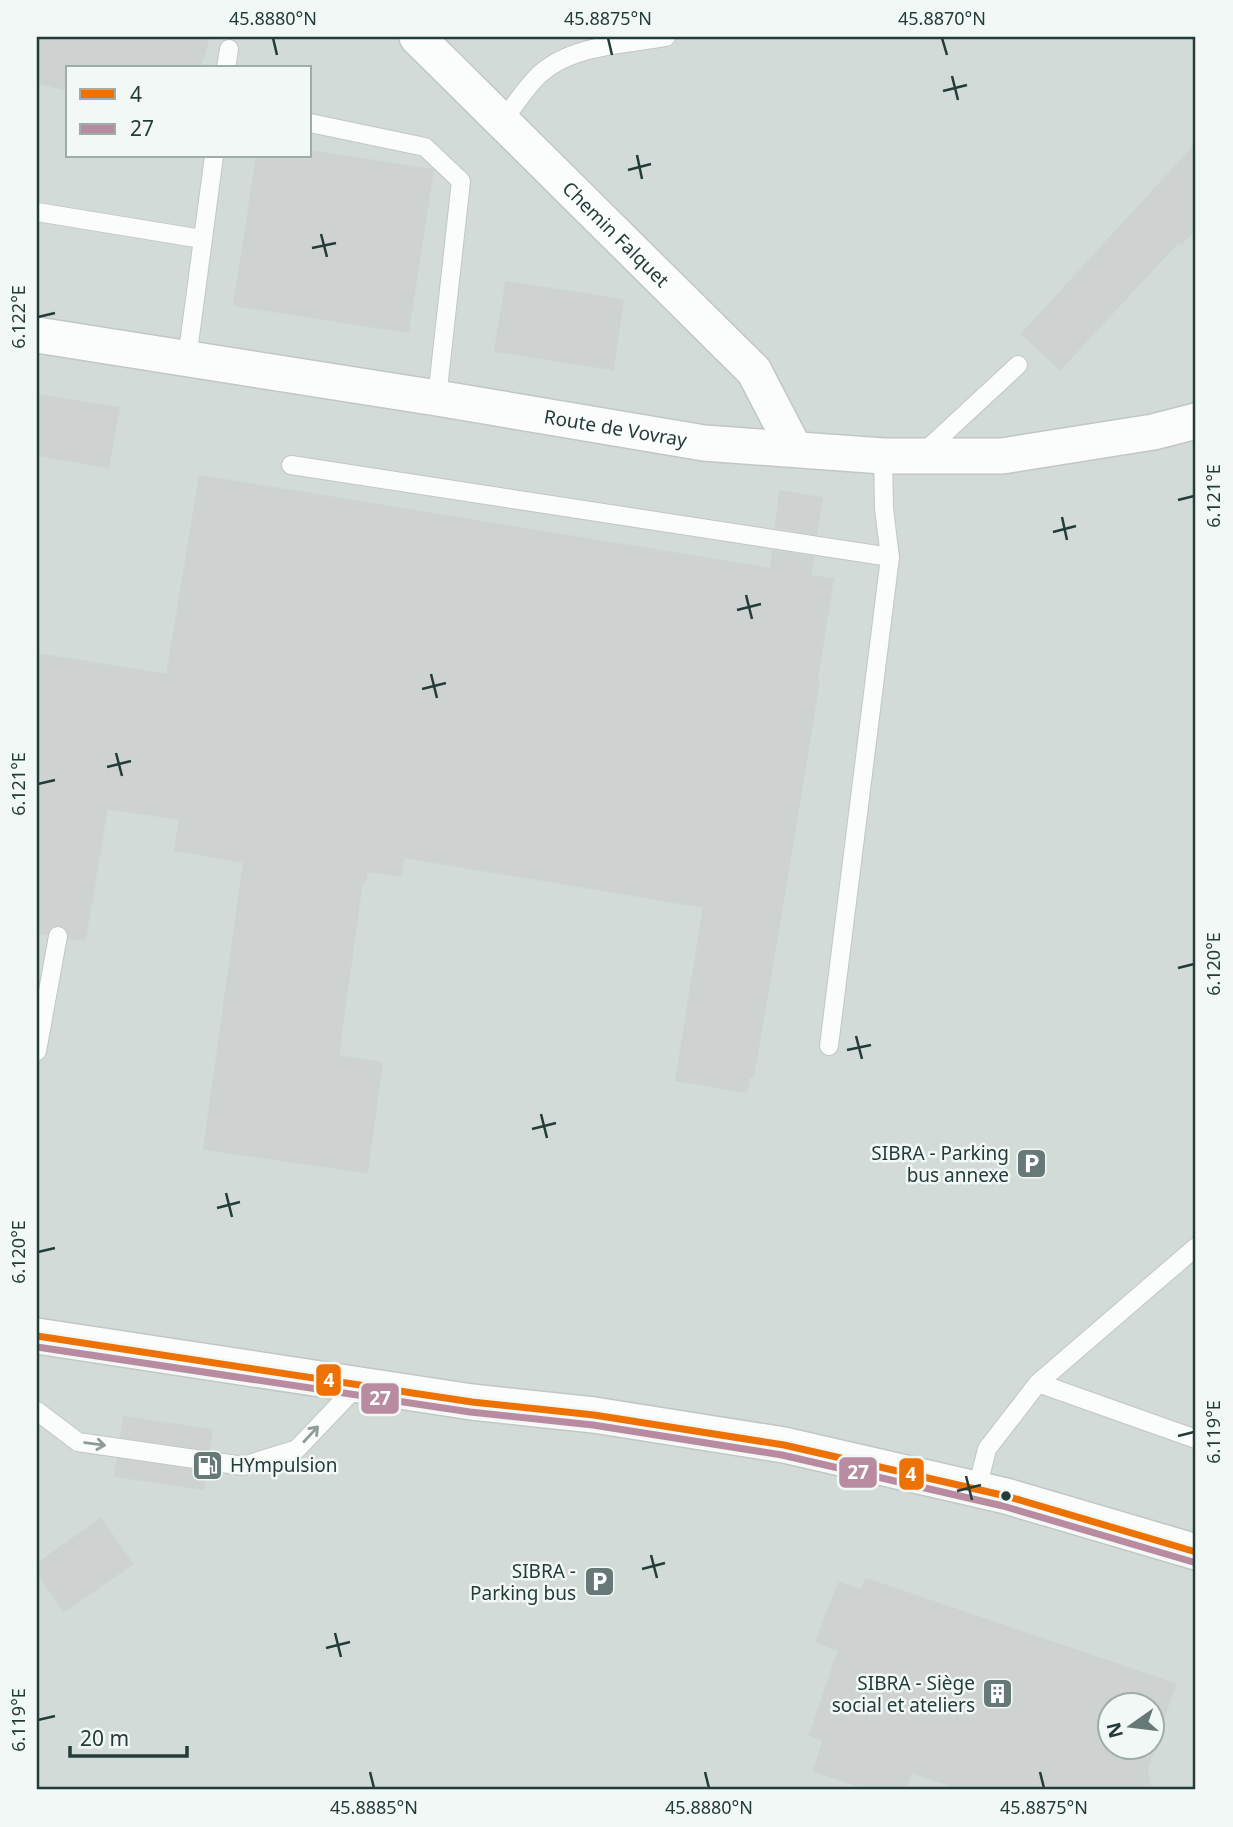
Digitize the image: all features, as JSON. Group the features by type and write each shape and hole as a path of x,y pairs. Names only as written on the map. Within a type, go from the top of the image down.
{"street":[{"name":"Chemin Falquet","path":"417,37 754,371 794,448"},
{"name":"Route de Vovray","path":"37,335 704,443 883,456 1002,456 1153,432 1196,421"},
{"path":"37,1336 472,1402 594,1415 784,1445 977,1489 1196,1552"}],"lane":[{"path":"502,122 539,75 561,59 597,49 666,37"},
{"path":"226,66 229,48"},
{"path":"312,123 425,147 461,181 437,398"},
{"path":"187,359 214,158"},
{"path":"37,212 202,239"},
{"path":"920,456 1018,365"},
{"path":"829,1046 890,557 884,509 883,456"},
{"path":"290,465 890,557"},
{"path":"37,1051 58,936"},
{"path":"977,1489 987,1449 1038,1382 1196,1247"},
{"path":"1038,1382 1196,1439"},
{"path":"37,1411 78,1442 243,1466 297,1449 358,1385"}],"shaded area":[{"path":"37,37 1196,37 1196,1790 37,1790"}],"building":[{"path":"37,37 209,37 201,66 66,66 66,90 37,83"},
{"path":"1196,144 1196,228 1181,244 1178,242 1060,369 1022,334"},
{"path":"312,151 433,170 408,332 234,305 257,158 312,158"},
{"path":"506,282 623,300 613,369 495,351"},
{"path":"37,395 119,408 108,467 37,455"},
{"path":"200,476 771,569 773,551 813,557 810,576 833,579 780,919 753,1077 749,1077 746,1092 676,1080 704,907 404,857 400,876 367,871 365,882 362,881 338,1056 382,1063 367,1172 204,1149 244,862 175,850 180,819 107,808 85,940 69,938 66,928 59,925 50,928 47,934 37,933 37,654 167,675"},
{"path":"780,491 822,498 816,534 776,528"},
{"path":"124,1417 212,1430 209,1450 121,1437"},
{"path":"118,1459 206,1472 203,1489 115,1476"},
{"path":"101,1519 132,1564 64,1611 37,1572 37,1564"},
{"name":"SIBRA - Siège social et ateliers","path":"866,1579 1175,1684 1166,1711 1166,1690 1096,1690 1096,1760 1150,1760 1147,1769 1151,1790 964,1790 911,1772 905,1790 872,1790 814,1771 823,1740 810,1735 839,1650 816,1642 839,1583 862,1590"}],"transit line":[{"name":"4","path":"37,1336 472,1402 594,1415 784,1445 1006,1496 1196,1552"},
{"name":"27","path":"37,1347 470,1412 593,1425 782,1455 1003,1506 1193,1562"}],"place":[{"name":"SIBRA - Parking bus annexe","path":"1032,1164"},
{"name":"HYmpulsion","path":"207,1465"},
{"name":"SIBRA - Parking bus","path":"599,1582"},
{"name":"SIBRA - Siège social et ateliers","path":"998,1694"}]}
